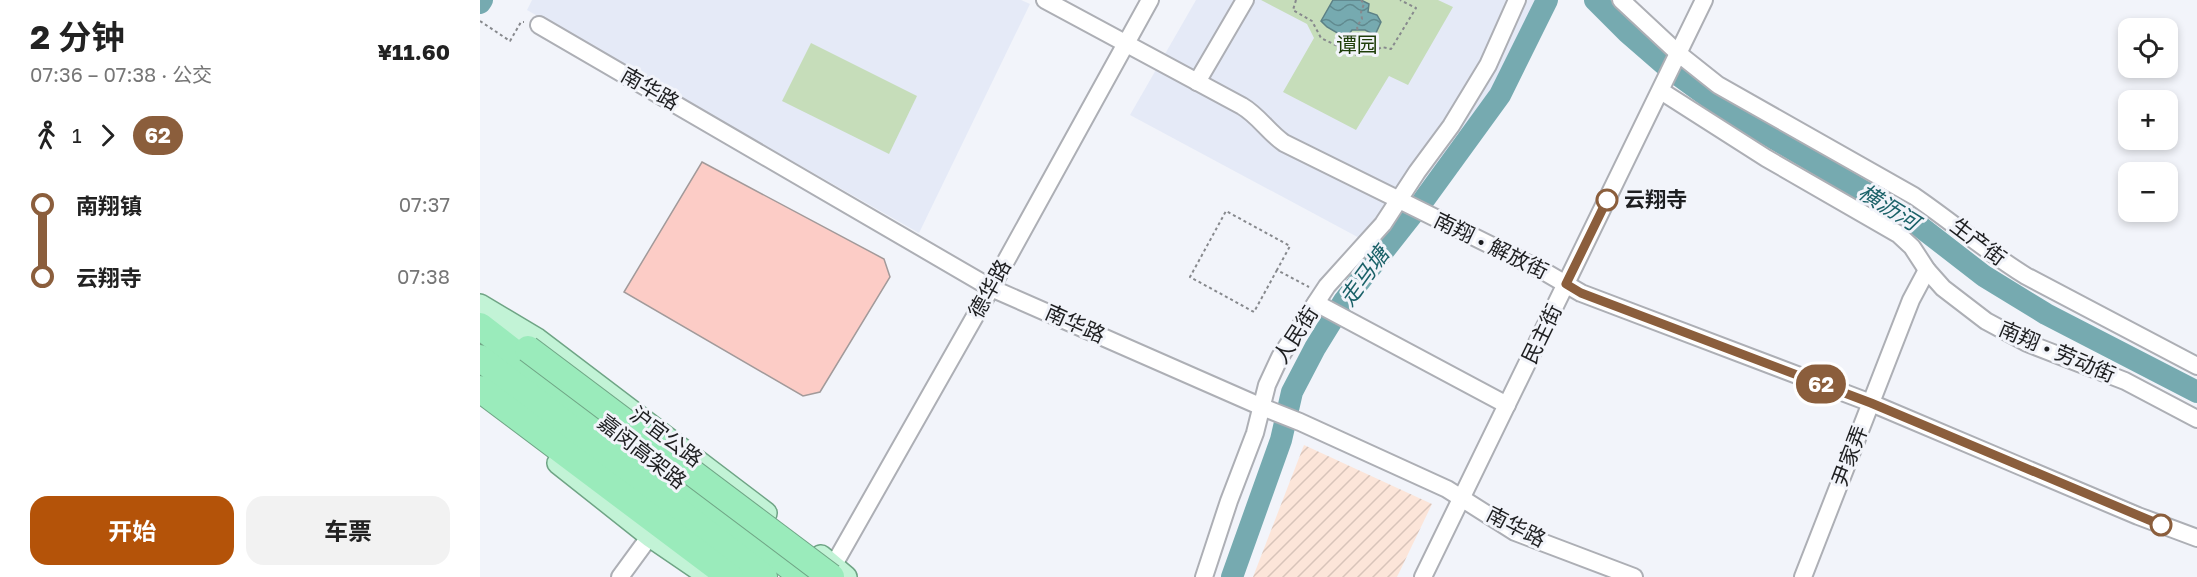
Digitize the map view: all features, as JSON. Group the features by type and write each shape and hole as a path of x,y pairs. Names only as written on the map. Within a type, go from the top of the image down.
{"highway":[{"path":"480,311 528,349 834,574"},
{"name":"嘉闵高架路","path":"480,326 803,577"},
{"name":"嘉闵高架路","path":"480,358 764,577"},
{"path":"484,396 730,577"}],"main road":[{"name":"沪宜公路","path":"480,305 537,339 734,488 834,574"},
{"path":"484,396 650,536 710,577"}],"street":[{"name":"南翔 • 解放街","path":"1045,0 1251,112 1284,143 1545,272 1581,293 1871,403 2146,519 2197,538"},
{"name":"德华路","path":"834,574 1150,0"},
{"path":"1197,82 1245,0"},
{"name":"人民街","path":"1204,577 1229,501 1255,433 1268,410 1271,374 1326,305 1372,238 1411,206 1417,172 1451,126 1473,90 1501,38 1517,0"},
{"name":"生产街","path":"1621,0 1679,54 1718,85 1914,196 2001,261 2026,276 2197,366"},
{"path":"1679,54 1704,0"},
{"name":"南华路","path":"539,24 992,288 1300,422 1462,497 1515,532 1634,577"},
{"name":"民主街","path":"1423,577 1679,54"},
{"name":"南翔 • 劳动街","path":"1661,91 1766,158 1899,234 1912,247 1927,270 1953,298 2005,332 2051,354 2125,381 2197,419"},
{"name":"尹家弄","path":"1803,577 1911,300 1927,270"},
{"path":"1326,305 1507,405"},
{"path":"620,577 650,536"}],"path":[{"path":"1296,0 1293,10 1312,21 1321,38 1356,55 1369,54 1382,47 1391,49 1416,8 1400,0"},
{"path":"1348,51 1358,34 1358,26 1362,19 1361,12 1364,4 1361,0"},
{"path":"480,21 510,41 521,22 539,24"},
{"path":"1226,211 1290,246 1277,270 1254,312 1190,277 1226,211"},
{"path":"1277,270 1326,305"}],"shaded area":[{"path":"532,0 1021,0 1030,4 919,233 527,10"},
{"path":"1196,0 1544,0 1538,37 1429,184 1378,248 1130,115"},
{"path":"1304,445 1432,504 1397,577 1253,577"}],"green space":[{"name":"谭园","path":"1261,0 1438,0 1453,7 1408,85 1389,76 1356,130 1283,92 1314,38 1307,24"},
{"path":"811,43 917,96 889,154 782,101"}],"water":[{"path":"1333,0 1361,0 1369,4 1368,12 1377,15 1381,22 1375,35 1365,30 1352,30 1346,38 1327,27 1321,21"}],"building":[{"path":"702,162 884,259 890,277 820,392 803,396 624,292"}],"waterway":[{"name":"走马塘","path":"1232,577 1281,440 1292,392 1315,348 1344,301 1423,201 1500,95 1547,0"},
{"name":"横沥河","path":"1595,0 1666,66 1729,112 1909,218 1984,276 2046,314 2197,392"}],"bus line":[{"name":"62","path":"1607,200 1566,284 1581,293 1871,403 2161,525"}],"place":[{"name":"云翔寺","path":"1607,200"}]}
